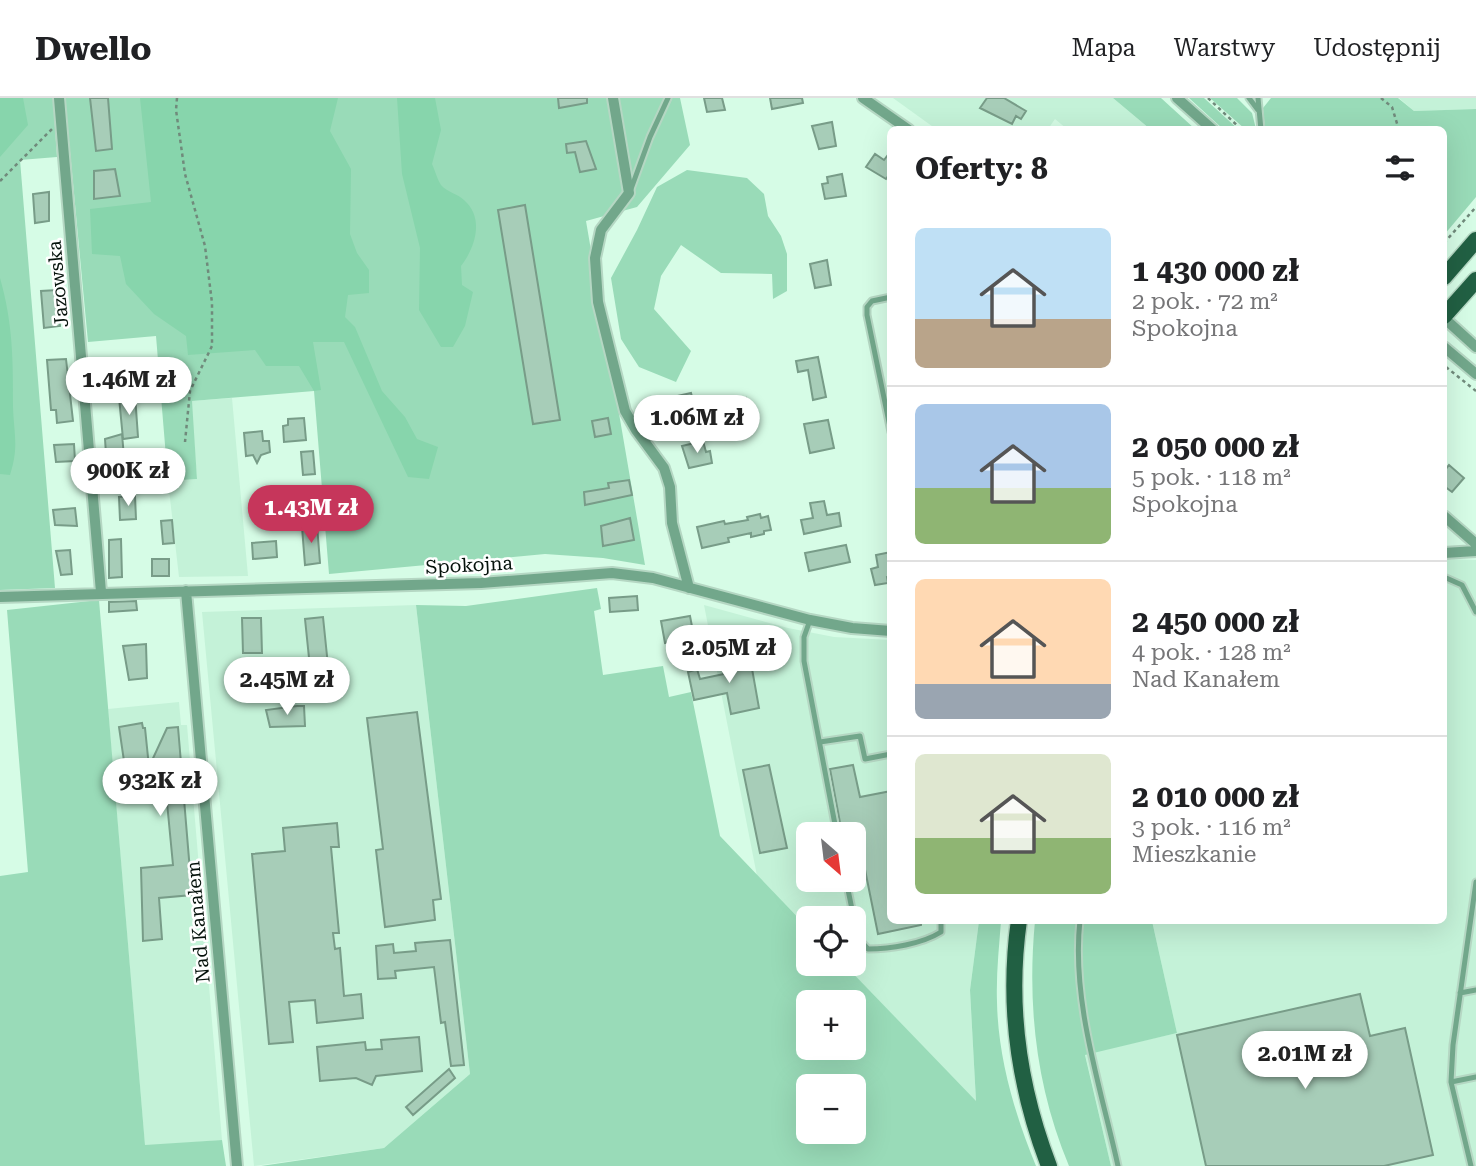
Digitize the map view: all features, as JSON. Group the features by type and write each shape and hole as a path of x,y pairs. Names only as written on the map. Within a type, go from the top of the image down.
{"main road":[{"path":"1447,274 1476,240"},
{"path":"1447,314 1476,280"},
{"path":"1019,924 1014,970 1016,1029 1029,1107 1049,1166"}],"street":[{"name":"Jazowska","path":"59,98 101,592"},
{"path":"613,98 629,193 601,230 595,258 598,302 625,411 664,468 670,486 672,523 689,588"},
{"path":"863,98 903,126"},
{"path":"1177,98 1208,126"},
{"path":"1447,320 1476,347"},
{"path":"1447,350 1476,374"},
{"path":"1447,519 1476,544"},
{"path":"1447,553 1476,551"},
{"name":"Spokojna","path":"0,597 101,592 443,585 612,573 653,578 810,620 852,628 887,631"},
{"name":"Nad Kanałem","path":"186,591 237,1166"}],"lane":[{"path":"629,193 650,136 668,98"},
{"path":"1249,98 1260,113"},
{"path":"1258,98 1261,126"},
{"path":"887,299 872,301 867,307 867,315 887,412"},
{"path":"1447,578 1462,585 1476,612"},
{"path":"810,620 804,637 803,654 835,822"},
{"path":"820,743 860,736 865,759 887,755"},
{"path":"1471,1166 1451,1082 1460,993 1476,882"},
{"path":"866,948 879,949 933,937 941,932 941,924"},
{"path":"1080,924 1077,947 1080,991 1118,1166"},
{"path":"1460,993 1476,990"},
{"path":"1451,1082 1476,1077"}],"path":[{"path":"177,98 176,110 185,174 205,246 212,303 212,346 190,391 185,442"},
{"path":"1208,98 1238,126"},
{"path":"1381,98 1392,107 1398,126"},
{"path":"0,181 50,130 61,125"},
{"path":"1447,240 1476,207"},
{"path":"1447,368 1476,390"}],"shaded area":[{"path":"0,98 53,98 57,157 20,160 55,588 0,590"},
{"path":"0,98 23,98 28,125 0,157"},
{"path":"65,98 680,98 690,145 637,207 586,221 645,565 603,558 545,554 329,574 314,391 192,401 197,479 168,481 156,336 88,342"},
{"path":"140,98 338,98 330,131 351,169 350,234 357,253 369,270 369,293 348,295 345,317 355,327 382,391 405,417 417,439 438,447 429,479 408,477 344,342 313,342 321,390 314,391 299,366 266,366 255,350 188,355 186,336 154,314 126,284 120,256 92,254 90,209 151,202"},
{"path":"397,98 435,98 441,130 432,164 441,185 464,200 474,215 474,242 461,266 462,285 473,292 465,326 453,347 441,347 419,310 420,248 402,174"},
{"path":"893,98 1113,98 1146,126 1063,126 1055,119 1050,126 932,126"},
{"path":"1113,98 1161,98 1192,126 1146,126"},
{"path":"1189,98 1204,98 1235,126 1220,126"},
{"path":"1210,98 1237,98 1252,113 1255,126 1242,126"},
{"path":"1271,98 1398,98 1414,111 1476,109 1476,197 1447,231 1447,126 1265,126 1263,108"},
{"path":"1399,98 1476,98 1476,109 1414,111"},
{"path":"687,170 747,178 764,194 768,216 781,236 787,254 787,291 773,299 772,274 721,273 681,245 661,276 654,309 691,351 676,382 639,367 621,339 611,278 657,187"},
{"path":"0,278 8,311 12,357 15,449 10,475 0,474"},
{"path":"232,398 248,576 179,577 168,481 197,479 191,401"},
{"path":"1447,559 1476,560 1476,1166 1111,1166 1085,1054 1177,1033 1153,924 1447,924"},
{"path":"597,588 601,609 594,611 603,675 663,666 669,697 691,692 720,836 796,915 796,976 856,976 976,1101 970,990 979,924 1001,924 997,992 1004,1065 1021,1127 1036,1166 261,1166 384,1148 470,1074 416,605 466,606"},
{"path":"99,600 145,1145 222,1140 226,1166 0,1166 0,876 28,872 7,610"},
{"path":"416,605 470,1074 384,1148 254,1166 202,612"},
{"path":"704,605 788,628 834,637 887,640 887,924 979,924 970,990 976,1102 855,976 866,976 866,906 796,906 796,916 757,876"},
{"path":"179,702 181,725 187,725 222,1140 145,1146 108,709"},
{"path":"1035,924 1153,924 1177,1033 1085,1055 1111,1166 1069,1166 1058,1136 1037,1045 1032,984"}],"building":[{"path":"90,98 108,98 112,149 96,151"},
{"path":"558,98 587,98 587,103 559,108"},
{"path":"704,98 722,98 725,110 707,112"},
{"path":"770,98 802,98 803,103 772,109"},
{"path":"987,98 1004,98 1026,111 1021,119 1016,116 1012,124 980,108"},
{"path":"832,122 836,146 819,149 812,126"},
{"path":"586,141 596,169 580,172 575,152 567,153 566,144"},
{"path":"875,154 884,160 887,156 886,179 866,167"},
{"path":"115,169 120,196 94,199 94,171"},
{"path":"842,174 846,196 825,199 822,184 828,183 827,177"},
{"path":"49,192 49,221 35,223 33,194"},
{"path":"525,205 560,420 533,424 498,210"},
{"path":"827,260 831,285 815,288 810,264"},
{"path":"57,290 60,326 44,328 41,291"},
{"path":"818,357 826,397 813,400 808,370 798,372 796,361"},
{"path":"66,359 73,421 57,423 56,410 51,410 47,360"},
{"path":"691,393 696,412 677,416 673,397"},
{"path":"135,395 138,437 123,439 119,397"},
{"path":"746,398 749,413 729,417 726,401"},
{"path":"304,418 306,440 284,442 283,426 288,425 288,419"},
{"path":"608,418 611,434 595,437 592,421"},
{"path":"828,420 834,448 810,453 804,424"},
{"path":"262,431 263,441 269,441 270,452 261,455 257,463 253,455 246,456 244,433"},
{"path":"122,434 124,457 111,458 110,453 106,454 105,439"},
{"path":"703,441 706,452 710,451 712,463 689,468 682,446"},
{"path":"74,444 75,461 56,462 54,445"},
{"path":"313,451 315,474 303,475 301,452"},
{"path":"1449,465 1464,478 1452,492 1447,488"},
{"path":"629,480 632,495 585,505 584,492 609,488 608,483"},
{"path":"135,496 136,519 120,520 119,497"},
{"path":"824,501 827,515 839,513 841,526 804,534 801,520 813,518 810,503"},
{"path":"75,508 77,526 55,525 53,510"},
{"path":"760,514 761,518 768,516 771,530 751,537 751,533 728,538 729,542 702,548 697,527 724,521 725,524 748,520 747,517"},
{"path":"630,518 634,540 603,546 601,526"},
{"path":"172,520 174,543 163,544 161,521"},
{"path":"317,525 320,563 305,565 302,527"},
{"path":"121,539 122,577 109,578 109,540"},
{"path":"276,541 277,557 253,559 252,543"},
{"path":"846,545 850,562 809,571 805,553"},
{"path":"70,550 72,574 61,575 56,551"},
{"path":"887,553 887,583 875,585 871,569 878,567 876,555"},
{"path":"152,559 169,559 169,576 152,576"},
{"path":"637,596 638,610 610,612 609,598"},
{"path":"136,601 137,610 109,612 109,602"},
{"path":"690,616 695,664 681,667 676,641 665,643 661,621"},
{"path":"323,617 330,685 312,687 305,619"},
{"path":"242,618 261,618 262,653 243,653"},
{"path":"146,644 147,678 129,680 123,646"},
{"path":"742,656 751,663 759,708 731,714 727,693 694,700 688,672 697,669 700,679 724,674 721,663"},
{"path":"304,706 305,726 270,727 266,710"},
{"path":"417,712 441,899 433,900 435,920 385,927 376,850 383,849 367,718"},
{"path":"142,723 145,728 149,767 167,728 178,727 192,895 159,898 162,939 143,941 141,868 173,865 166,792 129,795 119,727"},
{"path":"769,765 787,848 760,853 743,770"},
{"path":"853,765 860,797 887,792 887,924 921,925 878,934 866,875 866,822 840,822 830,769"},
{"path":"337,823 339,847 331,847 339,933 333,933 335,949 340,948 344,996 361,994 363,1018 317,1023 315,1000 289,1002 293,1042 269,1044 252,854 285,851 283,828"},
{"path":"450,940 464,1065 451,1066 445,1022 441,1023 434,967 395,971 396,978 378,979 376,946 393,944 394,953 416,951 415,943"},
{"path":"1360,994 1370,1036 1405,1028 1433,1155 1384,1166 1206,1166 1177,1035"},
{"path":"419,1037 422,1071 376,1076 372,1085 356,1078 320,1081 317,1047 365,1042 366,1050 382,1049 381,1040"},
{"path":"449,1069 455,1078 413,1115 406,1107"}]}
